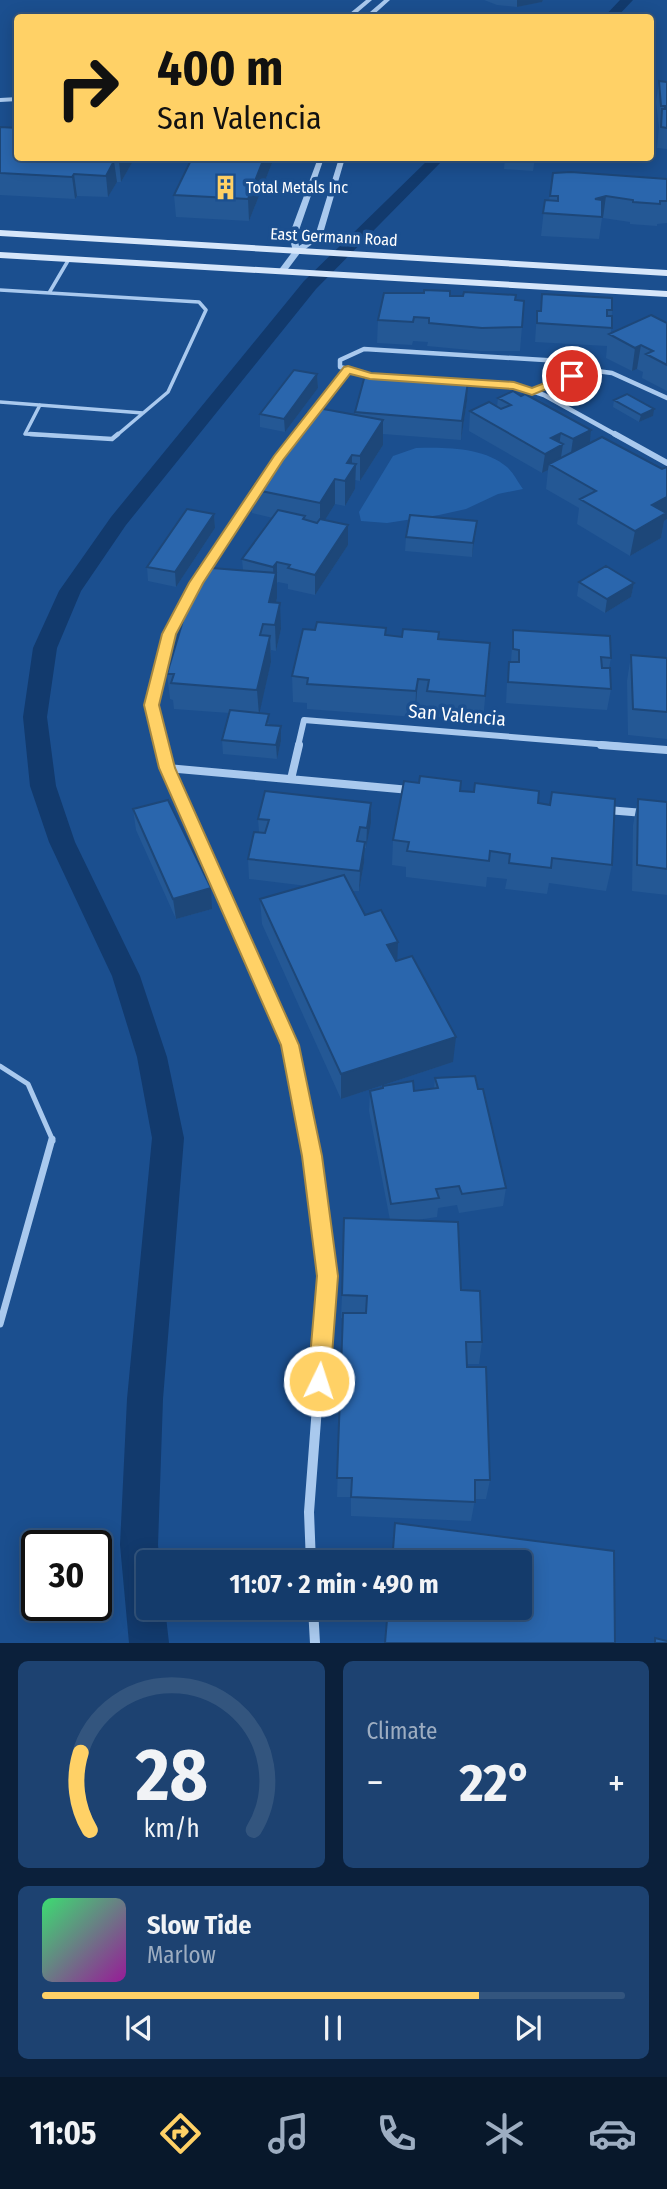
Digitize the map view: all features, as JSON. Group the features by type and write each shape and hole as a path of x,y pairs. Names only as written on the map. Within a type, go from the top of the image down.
{"main road":[{"name":"East Germann Road","path":"0,233 667,273"},
{"name":"East Germann Road","path":"0,255 667,294"}],"street":[{"path":"352,14 369,0"},
{"path":"371,14 387,0"},
{"path":"297,251 293,236 320,161"},
{"path":"282,271 297,251 318,237 341,161"},
{"path":"383,377 340,367 340,360 364,349 561,361 574,368 604,369 619,373 667,398"},
{"path":"532,391 572,376 574,368"},
{"path":"301,429 348,369"},
{"path":"448,381 514,385 544,395 667,463"},
{"path":"263,481 196,583 169,634 151,705 167,768 290,1045 312,1156 327,1276 309,1512 310,1550"},
{"name":"San Valencia","path":"291,779 304,720 667,750"},
{"path":"167,768 419,791"},
{"path":"600,810 654,814"},
{"path":"314,1620 315,1643"}],"lane":[{"path":"49,293 69,259"},
{"path":"0,290 200,302 206,310 168,392 112,439 25,434 40,405"},
{"path":"0,402 143,413"},
{"path":"0,1066 27,1084 53,1142 0,1324"}],"shaded area":[{"path":"416,448 451,448 487,455 507,467 523,489 498,494 466,509 439,515 387,523 361,521 359,512 393,456"}],"building":[{"path":"659,81 667,82 667,128 661,127 662,109 665,109 665,106 661,106"},
{"path":"0,127 14,128 14,161 114,161 106,176 0,173"},
{"path":"191,161 263,161 248,199 174,195"},
{"path":"553,173 667,179 667,201 660,201 660,204 633,202 606,196 595,199 602,200 602,217 543,213 545,200 558,201 558,196 550,196"},
{"path":"424,290 450,291 450,296 463,296 464,292 516,295 515,300 524,301 522,327 482,328 429,323 429,318 414,317 413,322 378,320 384,293 424,293"},
{"path":"542,294 612,298 612,310 607,310 607,316 612,316 612,328 537,323"},
{"path":"651,315 667,323 667,365 646,354 653,351 641,345 635,348 609,334"},
{"path":"294,370 317,374 284,419 260,414"},
{"path":"365,375 468,382 462,421 355,412"},
{"path":"513,391 521,396 525,394 591,430 573,439 561,433 551,438 563,444 545,454 470,411 489,402 501,409 511,405 498,398"},
{"path":"627,394 654,409 641,415 614,400"},
{"path":"318,408 383,420 360,456 352,455 347,463 356,464 345,481 335,479 320,503 251,489 307,413 314,414"},
{"path":"602,437 662,469 667,467 667,497 652,505 666,513 635,531 580,499 596,491 549,464"},
{"path":"187,509 214,514 175,572 147,567"},
{"path":"278,510 305,516 303,519 317,523 320,519 348,525 315,575 288,568 290,565 277,562 273,567 242,559"},
{"path":"410,515 477,521 473,543 406,537"},
{"path":"606,566 634,583 607,599 579,582"},
{"path":"199,567 276,573 269,602 280,603 275,625 263,624 260,635 270,636 257,690 171,683 174,674 167,674"},
{"path":"317,622 386,628 385,635 402,637 403,629 439,632 438,639 490,643 485,696 427,691 429,680 418,679 416,691 307,684 308,678 292,676 303,629 315,630"},
{"path":"513,630 610,636 611,658 601,657 602,668 610,668 611,689 508,682 509,662 519,662 519,650 513,649"},
{"path":"631,655 667,658 667,712 633,709"},
{"path":"230,710 269,714 266,725 281,726 276,745 222,740"},
{"path":"420,776 461,781 460,791 474,792 475,783 539,791 538,803 550,805 552,792 615,799 612,865 552,858 551,868 509,863 510,854 490,851 489,861 407,851 409,842 393,840 404,781 419,783"},
{"path":"265,791 371,803 367,828 360,827 357,841 365,842 360,871 248,859 254,832 265,833 269,820 258,819"},
{"path":"638,799 667,802 667,869 637,865"},
{"path":"168,800 211,888 173,899 133,809"},
{"path":"344,875 365,915 381,910 398,942 387,945 396,961 412,956 456,1037 341,1074 260,899"},
{"path":"475,1076 478,1089 483,1089 506,1188 462,1194 459,1186 436,1189 439,1198 391,1204 370,1091 413,1081 414,1091 438,1088 435,1078"},
{"path":"344,1218 458,1222 461,1290 480,1291 482,1342 466,1342 467,1367 486,1367 490,1480 475,1480 475,1502 351,1497 352,1478 337,1478 343,1313 366,1313 367,1296 342,1295"},
{"path":"395,1523 614,1551 615,1643 385,1643 387,1620 532,1620 532,1550 393,1550"},
{"path":"655,1638 667,1641 667,1643 655,1643"}],"waterway":[{"path":"613,14 627,0"},
{"path":"149,1643 139,1545 145,1399 168,1138 152,1057 126,976 62,842 43,786 35,717 45,648 70,591 118,521 310,285 435,161"}],"place":[{"name":"Total Metals Inc","path":"226,187"}],"route":[{"path":"319,1381 327,1276 312,1156 290,1045 167,768 151,705 169,634 196,583 278,459 348,369 370,376 514,385 532,391 572,376"}]}
